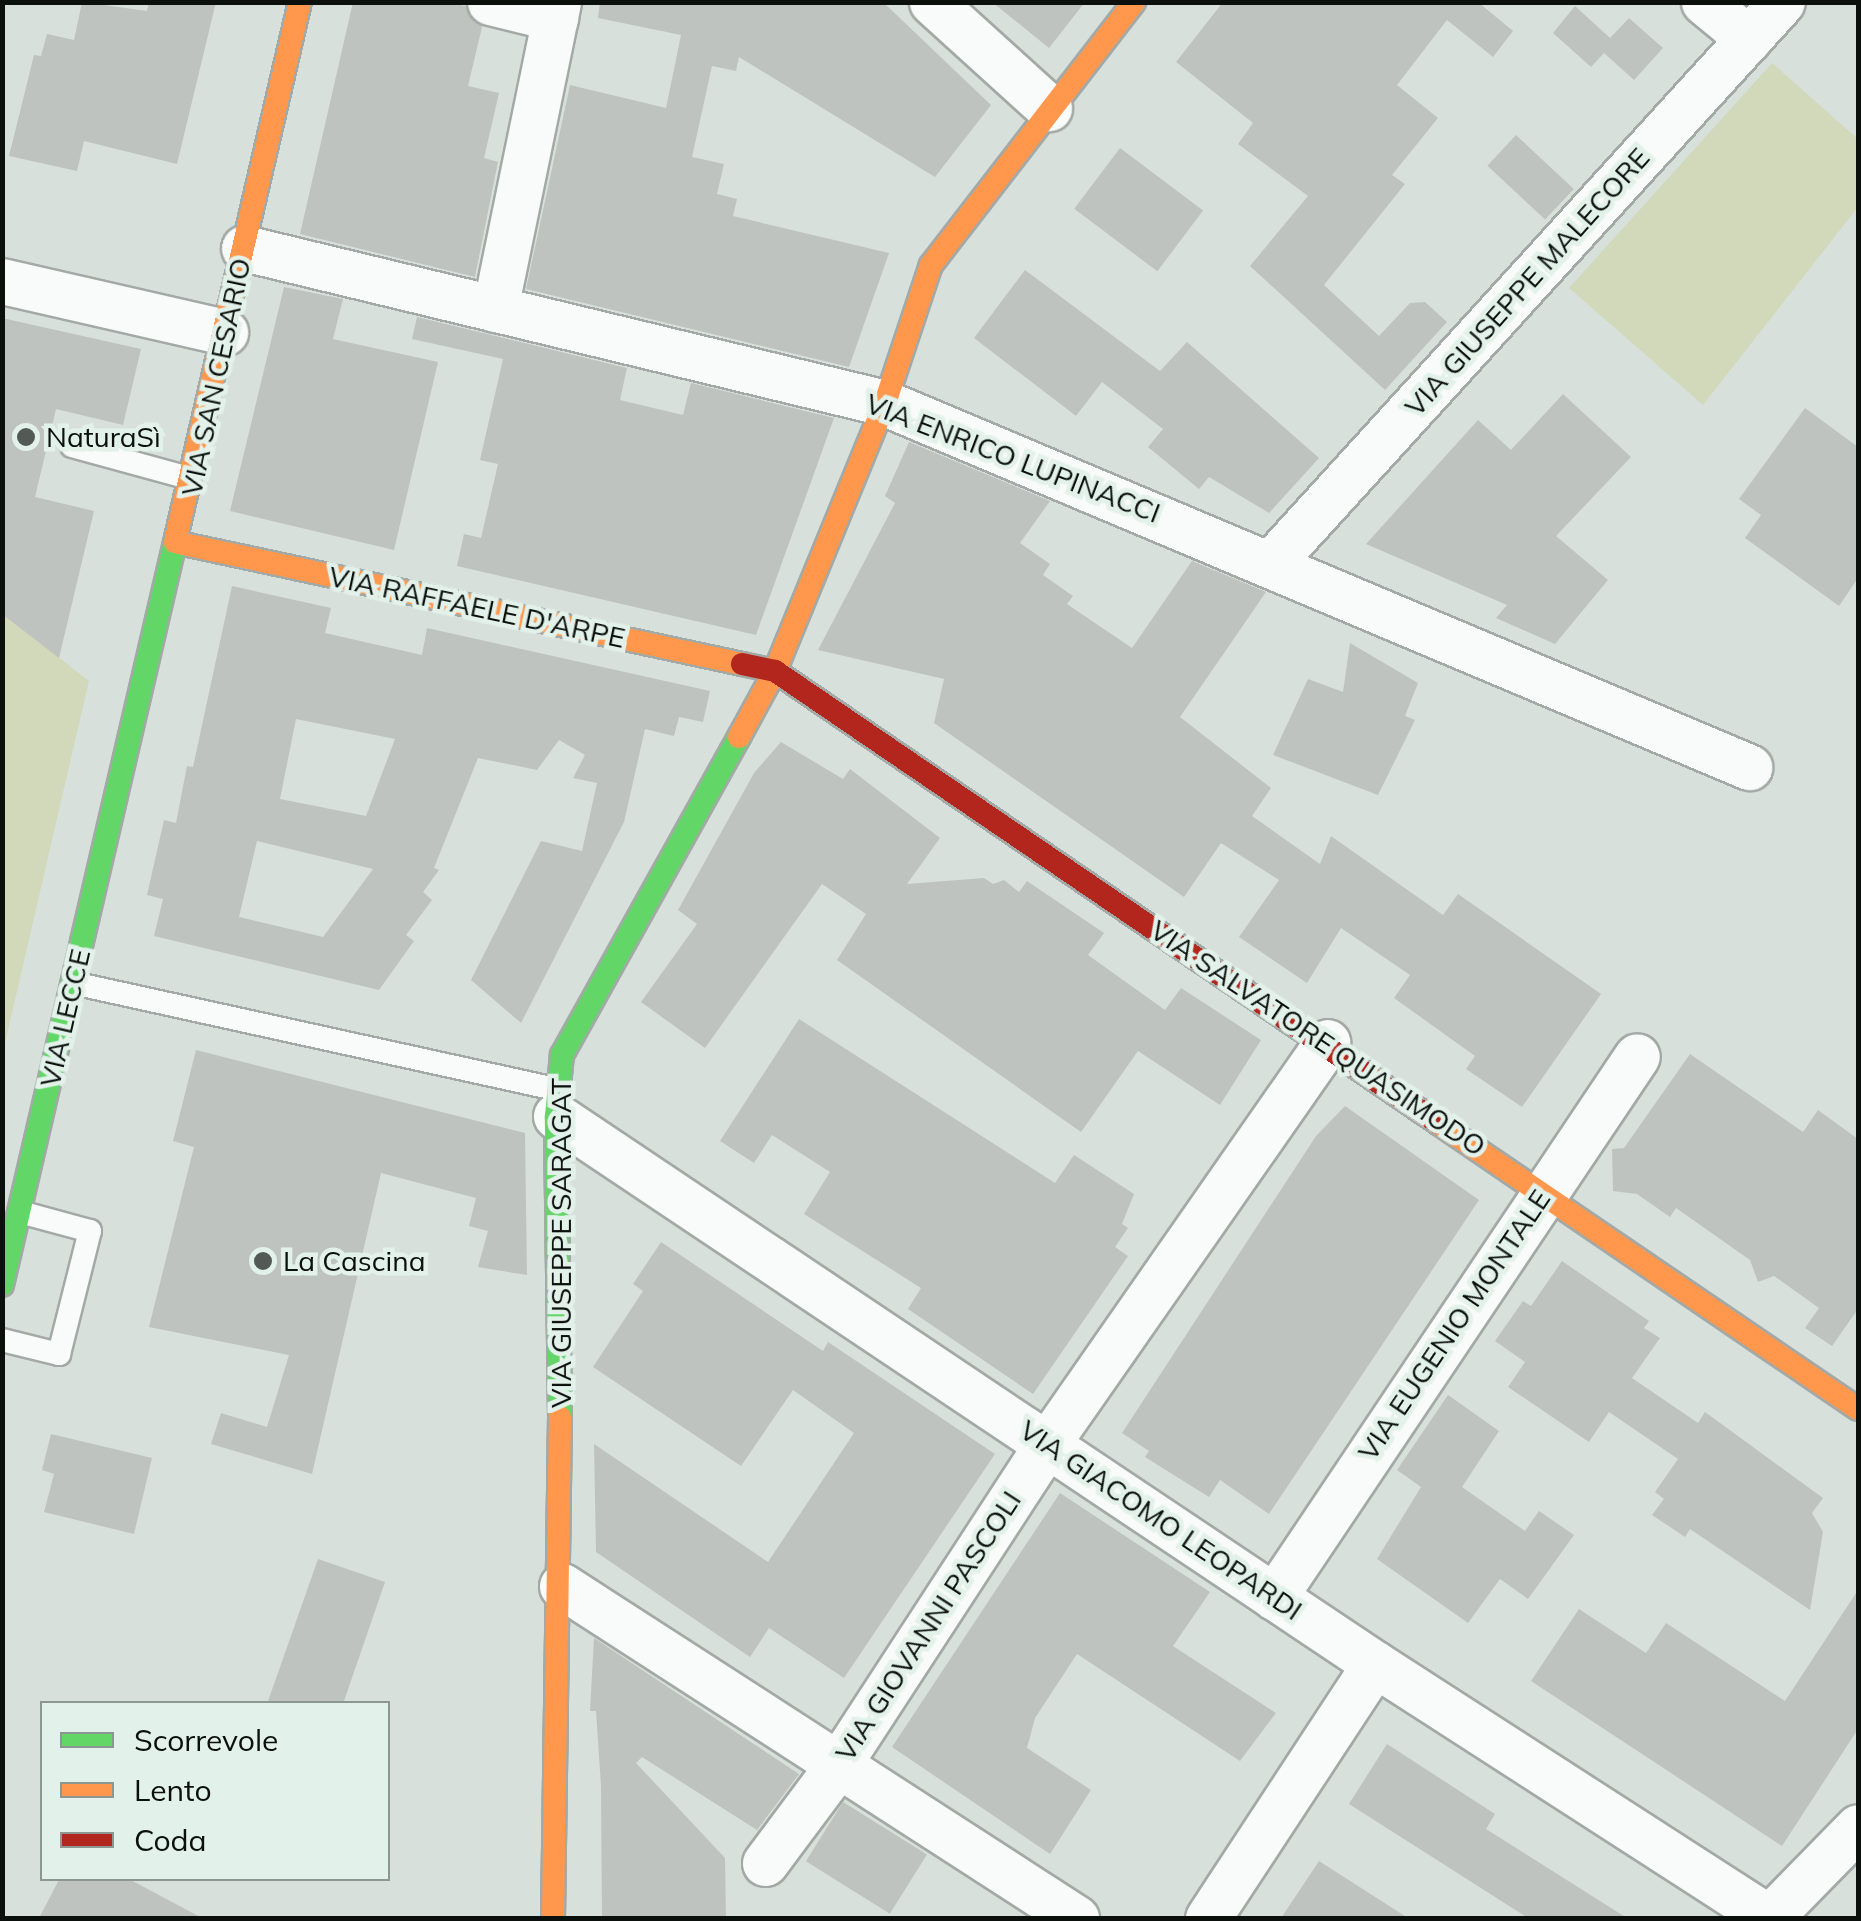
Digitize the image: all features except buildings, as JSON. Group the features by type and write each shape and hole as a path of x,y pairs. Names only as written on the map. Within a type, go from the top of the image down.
{"street":[{"name":"VIA SAN CESARIO","path":"130,752 300,2"},
{"path":"490,2 556,10 495,309"},
{"path":"932,2 1049,108"},
{"name":"VIA GIUSEPPE SARAGAT","path":"553,1918 562,1586 558,1103 562,1056 775,671 884,403 931,265 1134,2"},
{"path":"1704,2 1749,38"},
{"name":"VIA GIUSEPPE MALECORE","path":"1272,562 1782,2"},
{"name":"VIA ENRICO LUPINACCI","path":"244,248 884,403 1272,562 1749,766"},
{"path":"2,282 224,332"},
{"name":"VIA RAFFAELE D'ARPE","path":"179,544 775,671"},
{"name":"VIA SALVATORE QUASIMODO","path":"775,671 1327,1042 1858,1409"},
{"name":"VIA LECCE","path":"2,1285 130,752"},
{"name":"VIA GIOVANNI PASCOLI","path":"765,1863 838,1765 1046,1444 1327,1042"},
{"name":"VIA EUGENIO MONTALE","path":"1274,1597 1542,1191 1636,1056"},
{"name":"VIA GIACOMO LEOPARDI","path":"558,1103 1046,1444 1375,1664 1769,1918"},
{"path":"562,1586 1076,1918"},
{"path":"1208,1918 1375,1664"},
{"path":"1769,1918 1858,1826"}],"lane":[{"path":"72,446 193,479"},
{"path":"74,982 558,1103"},
{"path":"2,1340 59,1354 90,1231 20,1212"}],"green space":[{"path":"1772,63 1858,139 1858,207 1703,405 1569,288"},
{"path":"3,614 89,681 3,1052"}],"traffic: fast":[{"path":"2,1285 175,542"},
{"path":"560,1417 556,1116 562,1055 739,737"}],"traffic: slow":[{"path":"175,542 300,2"},
{"path":"739,737 775,671 885,403 931,265 1134,2"},
{"path":"179,543 742,664"},
{"path":"1438,1123 1858,1409"},
{"path":"553,1918 560,1417"}],"traffic: jam":[{"path":"742,664 775,671 1438,1123"}],"place":[{"name":"NaturaSì","path":"26,437"},
{"name":"La Cascina","path":"263,1261"}]}
